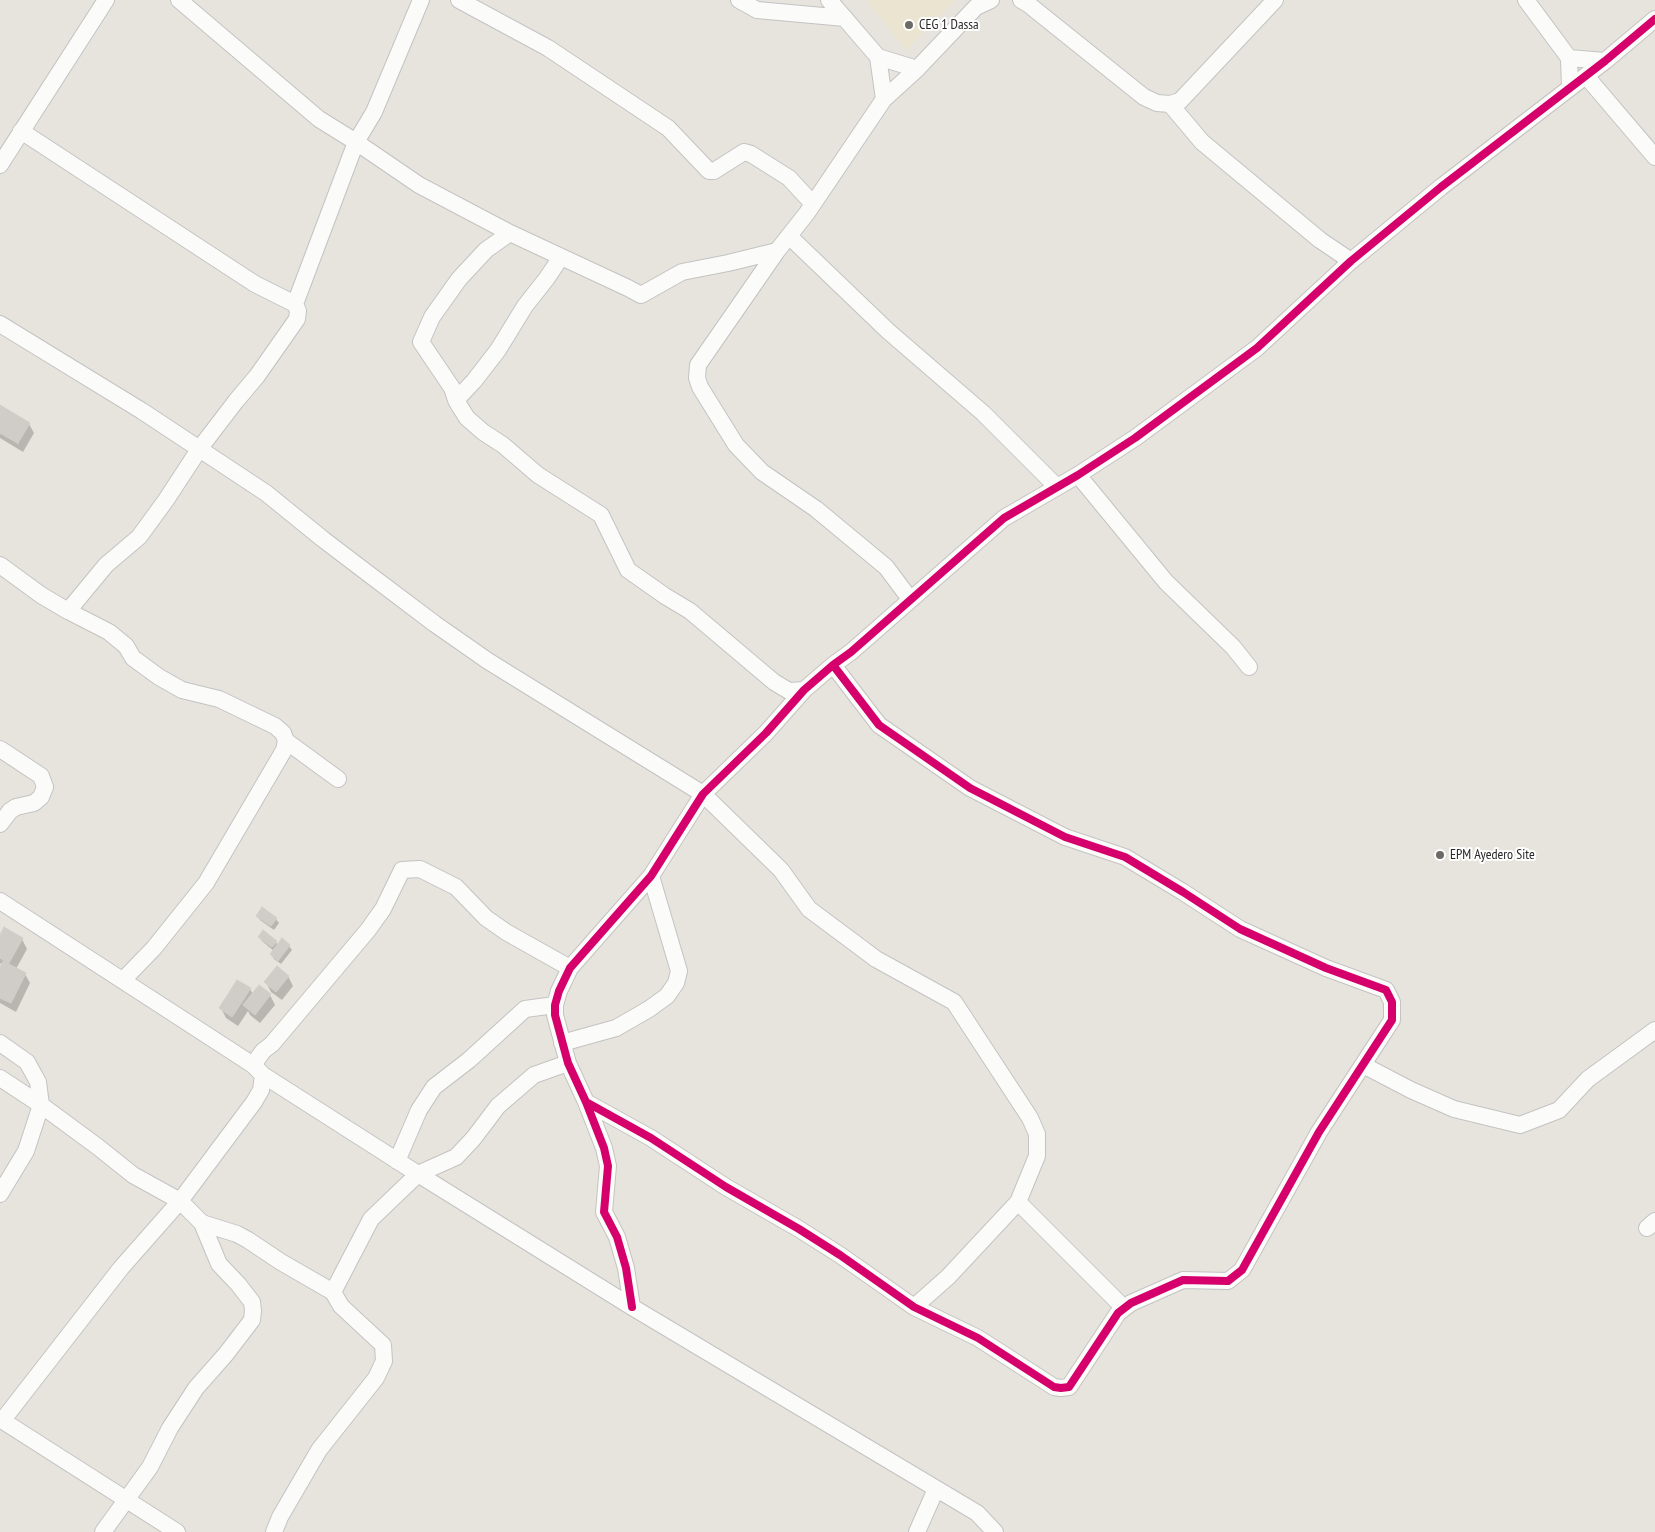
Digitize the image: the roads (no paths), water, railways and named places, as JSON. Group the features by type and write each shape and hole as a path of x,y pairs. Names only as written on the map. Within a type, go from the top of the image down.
{"street":[{"path":"0,165 106,0"},
{"path":"180,0 319,119 420,185 510,233 641,295 682,272 777,251"},
{"path":"295,304 356,142 374,112 421,0"},
{"path":"459,0 548,48 668,128 710,171 714,171 744,152 752,154 789,178 813,204"},
{"path":"739,0 757,10 846,18"},
{"path":"829,0 878,57 884,99"},
{"path":"910,599 886,567 816,509 762,472 736,445 700,386 697,378 698,365 777,251 813,204 884,99 979,4 991,0"},
{"path":"1020,0 1028,4 1144,97 1157,103 1170,104 1180,101 1275,0"},
{"path":"1526,0 1568,58 1570,88"},
{"path":"632,1307 626,1268 617,1237 604,1212 608,1166 604,1148 568,1063 555,1015 555,1005 558,991 570,968 651,876 703,794 766,733 804,690 851,652 1004,518 1078,475 1135,438 1258,348 1351,261 1441,187 1586,76 1655,19"},
{"path":"878,57 917,68"},
{"path":"1568,58 1605,61"},
{"path":"1586,76 1655,157"},
{"path":"1170,104 1202,142 1320,240 1351,261"},
{"path":"21,131 255,284 295,304 298,311 297,319 257,376 236,400 200,448 139,537 106,565 68,611"},
{"path":"510,233 486,250 459,279 432,317 422,342 452,388 456,400 467,418 538,474 601,515 628,570 690,610 774,682 790,690 804,690"},
{"path":"789,236 888,331 983,413 1056,487"},
{"path":"456,400 474,381 498,350 525,306 561,257"},
{"path":"0,324 200,448 266,493 345,556 435,624 488,661 703,794 781,870 808,909 876,959 954,1002 1030,1118 1037,1134 1037,1156 1018,1202 948,1277 914,1306"},
{"path":"1078,475 1166,582 1233,647 1249,666"},
{"path":"0,565 41,595 109,632 126,646 133,658 158,677 182,690 219,699 275,726 283,733 286,741 284,750 206,883 154,948 123,980"},
{"path":"586,1102 651,1138 726,1187 799,1228 914,1306 978,1338 1054,1387 1061,1388 1069,1387 1118,1313 1124,1308 1183,1280 1228,1281 1242,1270 1319,1132 1392,1020 1392,1002 1386,990 1326,968 1240,929 1184,892 1125,857 1065,837 970,788 879,726 833,665"},
{"path":"286,741 338,778"},
{"path":"0,749 41,776 45,786 41,796 34,803 10,811 0,824"},
{"path":"177,1532 1,1420 121,1268 180,1200 254,1102 261,1090 258,1070 263,1051 272,1044 368,930 383,910 402,870 420,869 456,888 486,918 506,932 570,968"},
{"path":"562,1043 616,1028 667,996 676,983 678,971 651,876"},
{"path":"0,901 397,1161 632,1307 977,1514 994,1532"},
{"path":"397,1161 418,1110 434,1087 469,1060 525,1009 555,1005"},
{"path":"1363,1065 1411,1090 1454,1109 1520,1125 1559,1110 1588,1079 1655,1030"},
{"path":"0,1043 27,1062 38,1082 41,1105 26,1151 0,1194"},
{"path":"333,1292 371,1219 418,1174 456,1157 473,1139 498,1106 534,1075 568,1063"},
{"path":"0,1078 41,1105 98,1147 133,1176 180,1200 202,1223 219,1264 252,1302 254,1312 252,1320 226,1354 196,1388 170,1428 150,1467 104,1532"},
{"path":"1018,1202 1124,1308"},
{"path":"202,1223 237,1234 333,1292 341,1306 383,1346 384,1361 376,1378 319,1450 274,1532"},
{"path":"917,1532 936,1489"}],"place":[{"name":"CEG 1 Dassa","path":"909,25"},
{"name":"EPM Ayedero Site","path":"1440,855"}]}
